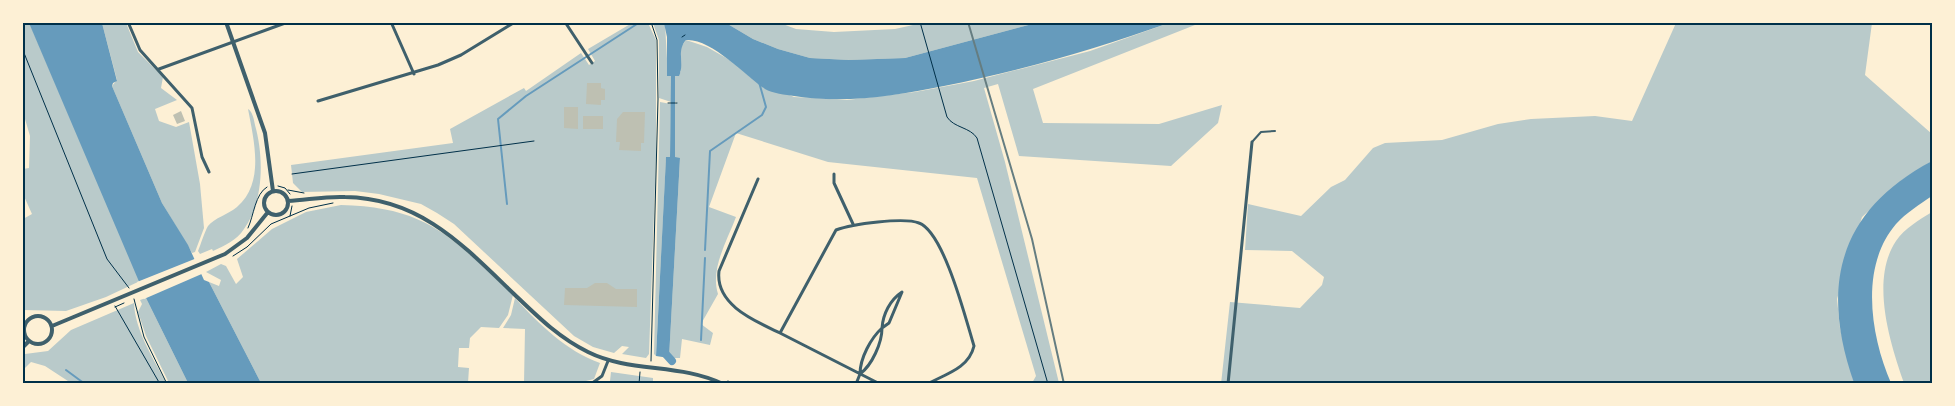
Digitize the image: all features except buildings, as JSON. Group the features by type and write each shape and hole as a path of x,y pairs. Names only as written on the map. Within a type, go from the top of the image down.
{"street":[{"path":"128,22 140,50 192,108 202,157 210,172"},
{"path":"226,22 265,132 273,188"},
{"path":"159,69 288,22"},
{"path":"391,22 414,74"},
{"path":"318,101 414,74 461,55 515,22"},
{"path":"565,22 591,61"},
{"path":"1228,384 1252,142"},
{"path":"834,174 834,183 853,224"},
{"path":"758,179 719,272 718,282 730,304 758,322 880,384"},
{"path":"273,188 284,194 288,201 287,209 280,214 268,212 264,206 264,198 273,188"},
{"path":"288,201 329,197 364,198 403,208 423,217 442,229 467,249 535,314 568,342 608,361 701,375 723,384"},
{"path":"52,326 203,264 239,245 268,212"},
{"path":"780,333 836,230 853,224 919,222 928,228 942,247 974,346 972,356 967,363 927,384"},
{"path":"856,384 860,374 860,365 871,342 882,328 889,323 902,292 894,298 883,320 882,328 882,337 867,369 860,374"},
{"path":"39,316 48,320 52,326 52,334 46,342 40,345 29,341 24,333 24,322 39,316"},
{"path":"22,348 29,341"},
{"path":"591,384 602,376 608,361"}],"lane":[{"path":"1252,142 1261,132 1275,131"}],"path":[{"path":"651,22 657,40 658,99 651,364"},
{"path":"920,22 940,99 950,121 974,132 977,138 1048,384"},
{"path":"22,48 107,259 118,275 128,284 144,337 167,384"},
{"path":"668,103 677,103"},
{"path":"292,174 534,142"},
{"path":"247,230 254,216 260,192 273,188"},
{"path":"284,188 288,190"},
{"path":"275,222 282,221 309,208 340,203"},
{"path":"115,307 160,384"},
{"path":"639,384 641,367"}],"shaded area":[{"path":"29,22 140,281 106,297 66,311 23,310 23,219 32,214 23,194 23,169 29,168 30,136 25,119 23,119 22,23"},
{"path":"102,23 126,23 138,52 163,77 161,88 177,100 155,109 159,121 176,127 189,122 200,184 204,228 195,252 192,253 162,203 112,86 117,80"},
{"path":"632,23 648,23 656,40 656,157 649,354 646,358 622,354 629,347 622,346 614,353 593,347 574,336 454,224 421,204 379,194 355,191 302,192 293,183 291,165 453,143 450,129 524,88 526,91 581,53 589,65 595,61 588,49"},
{"path":"653,23 665,24 668,76 671,76 671,102 659,98 659,40"},
{"path":"726,23 780,23 796,29 834,32 895,29 922,23 1036,23 905,58 849,60 810,58 778,49 753,39"},
{"path":"1169,23 1200,23 1033,89 1043,123 1159,124 1222,105 1218,123 1171,166 1019,156 998,84 984,88 1005,162 1059,383 1032,383 1036,376 977,178 828,162 736,133 709,207 736,217 718,265 716,284 718,294 701,324 713,333 710,345 682,339 680,358 669,358 680,158 675,158 675,104 677,102 675,102 675,76 681,72 681,47 686,40 707,47 735,63 750,77 794,97 847,100 915,92 974,81 1090,51"},
{"path":"1676,23 1872,23 1865,75 1932,134 1932,161 1902,180 1862,217 1837,299 1840,328 1854,383 1221,384 1230,302 1300,308 1322,285 1324,277 1292,251 1245,250 1248,204 1301,216 1331,187 1345,180 1373,148 1385,143 1442,140 1498,124 1531,119 1595,116 1632,121"},
{"path":"660,102 671,104 670,158 666,158 656,356 654,354"},
{"path":"248,109 251,112 258,138 261,165 259,192 251,218 238,236 230,242 213,251 212,249 200,254 198,251 208,226 237,207 246,197 251,186 254,174 255,148"},
{"path":"341,205 371,207 397,212 418,220 455,242 513,295 508,315 499,328 481,327 470,338 469,348 459,348 458,367 469,368 468,383 261,383 209,282 219,286 221,280 206,272 221,264 226,266 236,284 243,277 237,259 272,229 306,212"},
{"path":"1932,212 1932,383 1904,383 1888,331 1883,293 1884,274 1888,257 1896,241 1908,228"},
{"path":"146,298 188,383 169,383 146,336 138,312 142,304 140,300"},
{"path":"515,298 543,327 564,344 600,363 594,379 578,383 524,383 525,329 503,328 511,315"},
{"path":"134,303 141,334 166,383 71,383 45,366 31,362 23,370 23,357 25,354 48,351 71,330"},
{"path":"611,372 653,378 653,383 610,381"}],"water":[{"path":"29,23 102,23 117,81 112,86 162,203 188,245 204,280 209,282 261,383 188,383 146,298"},
{"path":"664,23 726,23 753,39 778,49 810,58 849,60 905,58 1036,23 1169,23 1113,42 1001,73 907,93 851,99 813,98 771,92 717,51 696,41 686,40 681,53 681,71 679,76 675,76 675,157 680,158 669,358 656,356 666,157 670,157 671,76 667,76 667,37"},
{"path":"1932,161 1932,196 1896,224 1884,241 1873,281 1874,324 1878,345 1891,383 1854,383 1844,348 1839,314 1839,283 1845,254 1857,228 1875,203 1900,181"}],"pier":[{"path":"197,258 204,273 144,299 137,282"}],"waterway":[{"path":"507,204 498,119 526,96 640,22"},
{"path":"705,250 710,151 762,115 766,107 759,82"},
{"path":"701,340 705,258"},
{"path":"663,351 672,361"},
{"path":"66,370 85,384"}],"railway":[{"path":"968,22 1032,239 1064,384"}]}
